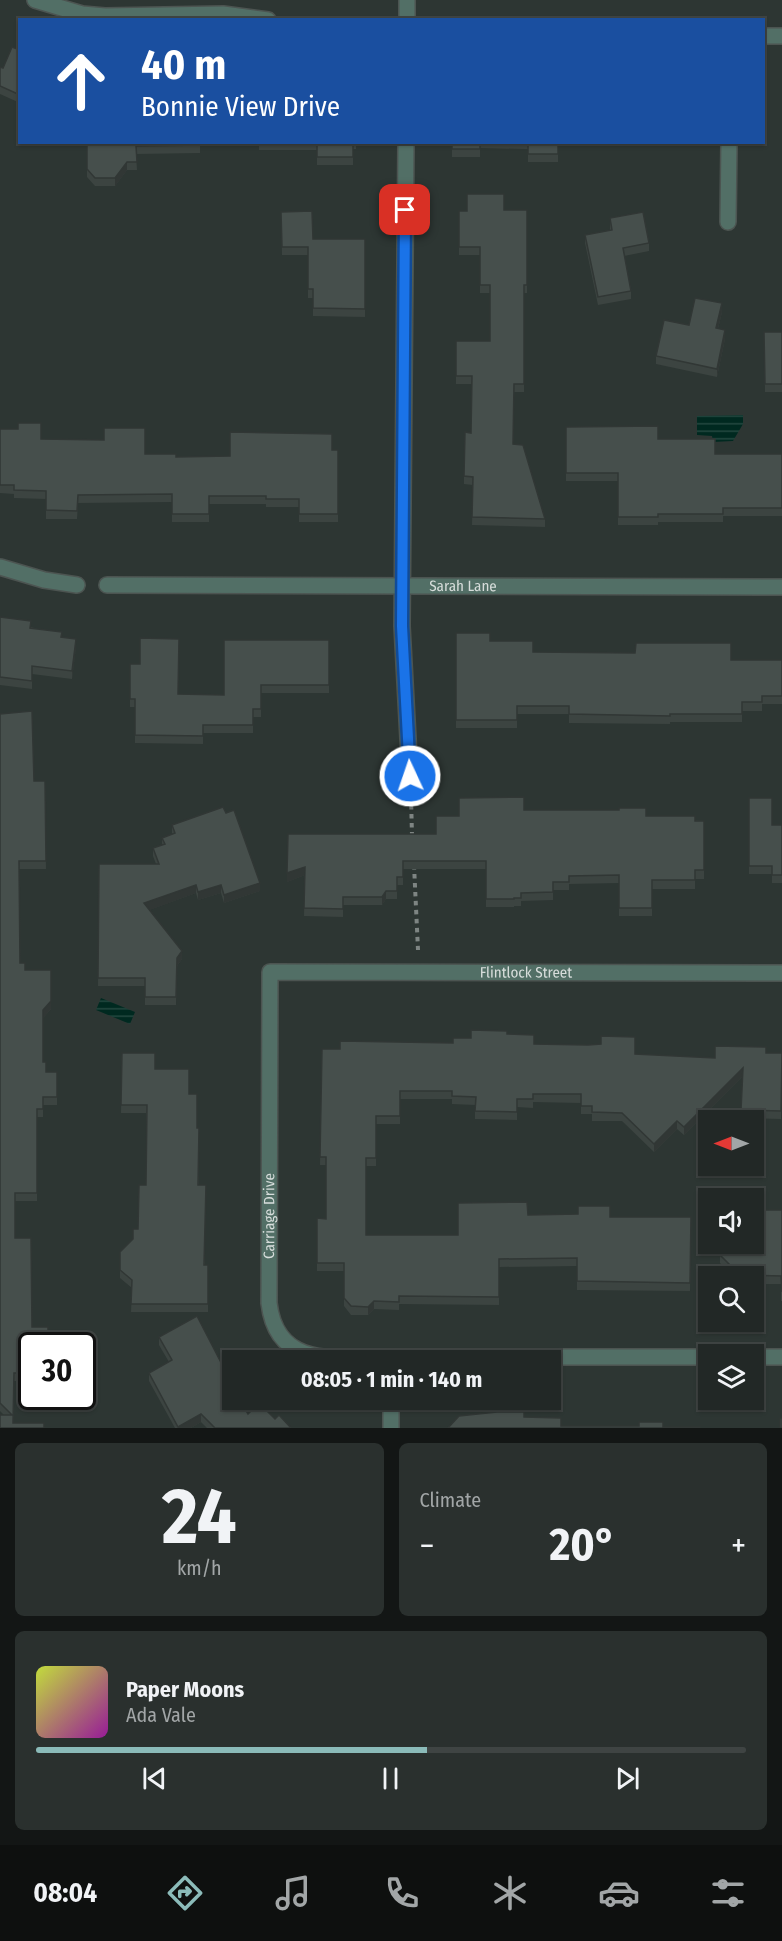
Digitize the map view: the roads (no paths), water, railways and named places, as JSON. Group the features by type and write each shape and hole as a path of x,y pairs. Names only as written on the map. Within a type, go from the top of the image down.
{"street":[{"path":"35,0 82,14 105,16 223,14 253,18"},
{"path":"407,0 407,18"},
{"path":"765,36 782,36"},
{"path":"406,144 402,626 410,776"},
{"path":"728,222 729,144"},
{"path":"0,567 44,580 77,585"},
{"name":"Sarah Lane","path":"107,585 782,587"},
{"name":"Flintlock Street","path":"270,972 782,973"},
{"name":"Carriage Drive","path":"270,972 269,1303 273,1327 281,1340 296,1350"},
{"name":"Carriage Drive","path":"561,1358 698,1357"},
{"path":"764,1357 782,1357"},
{"path":"391,1410 391,1428"}]}
